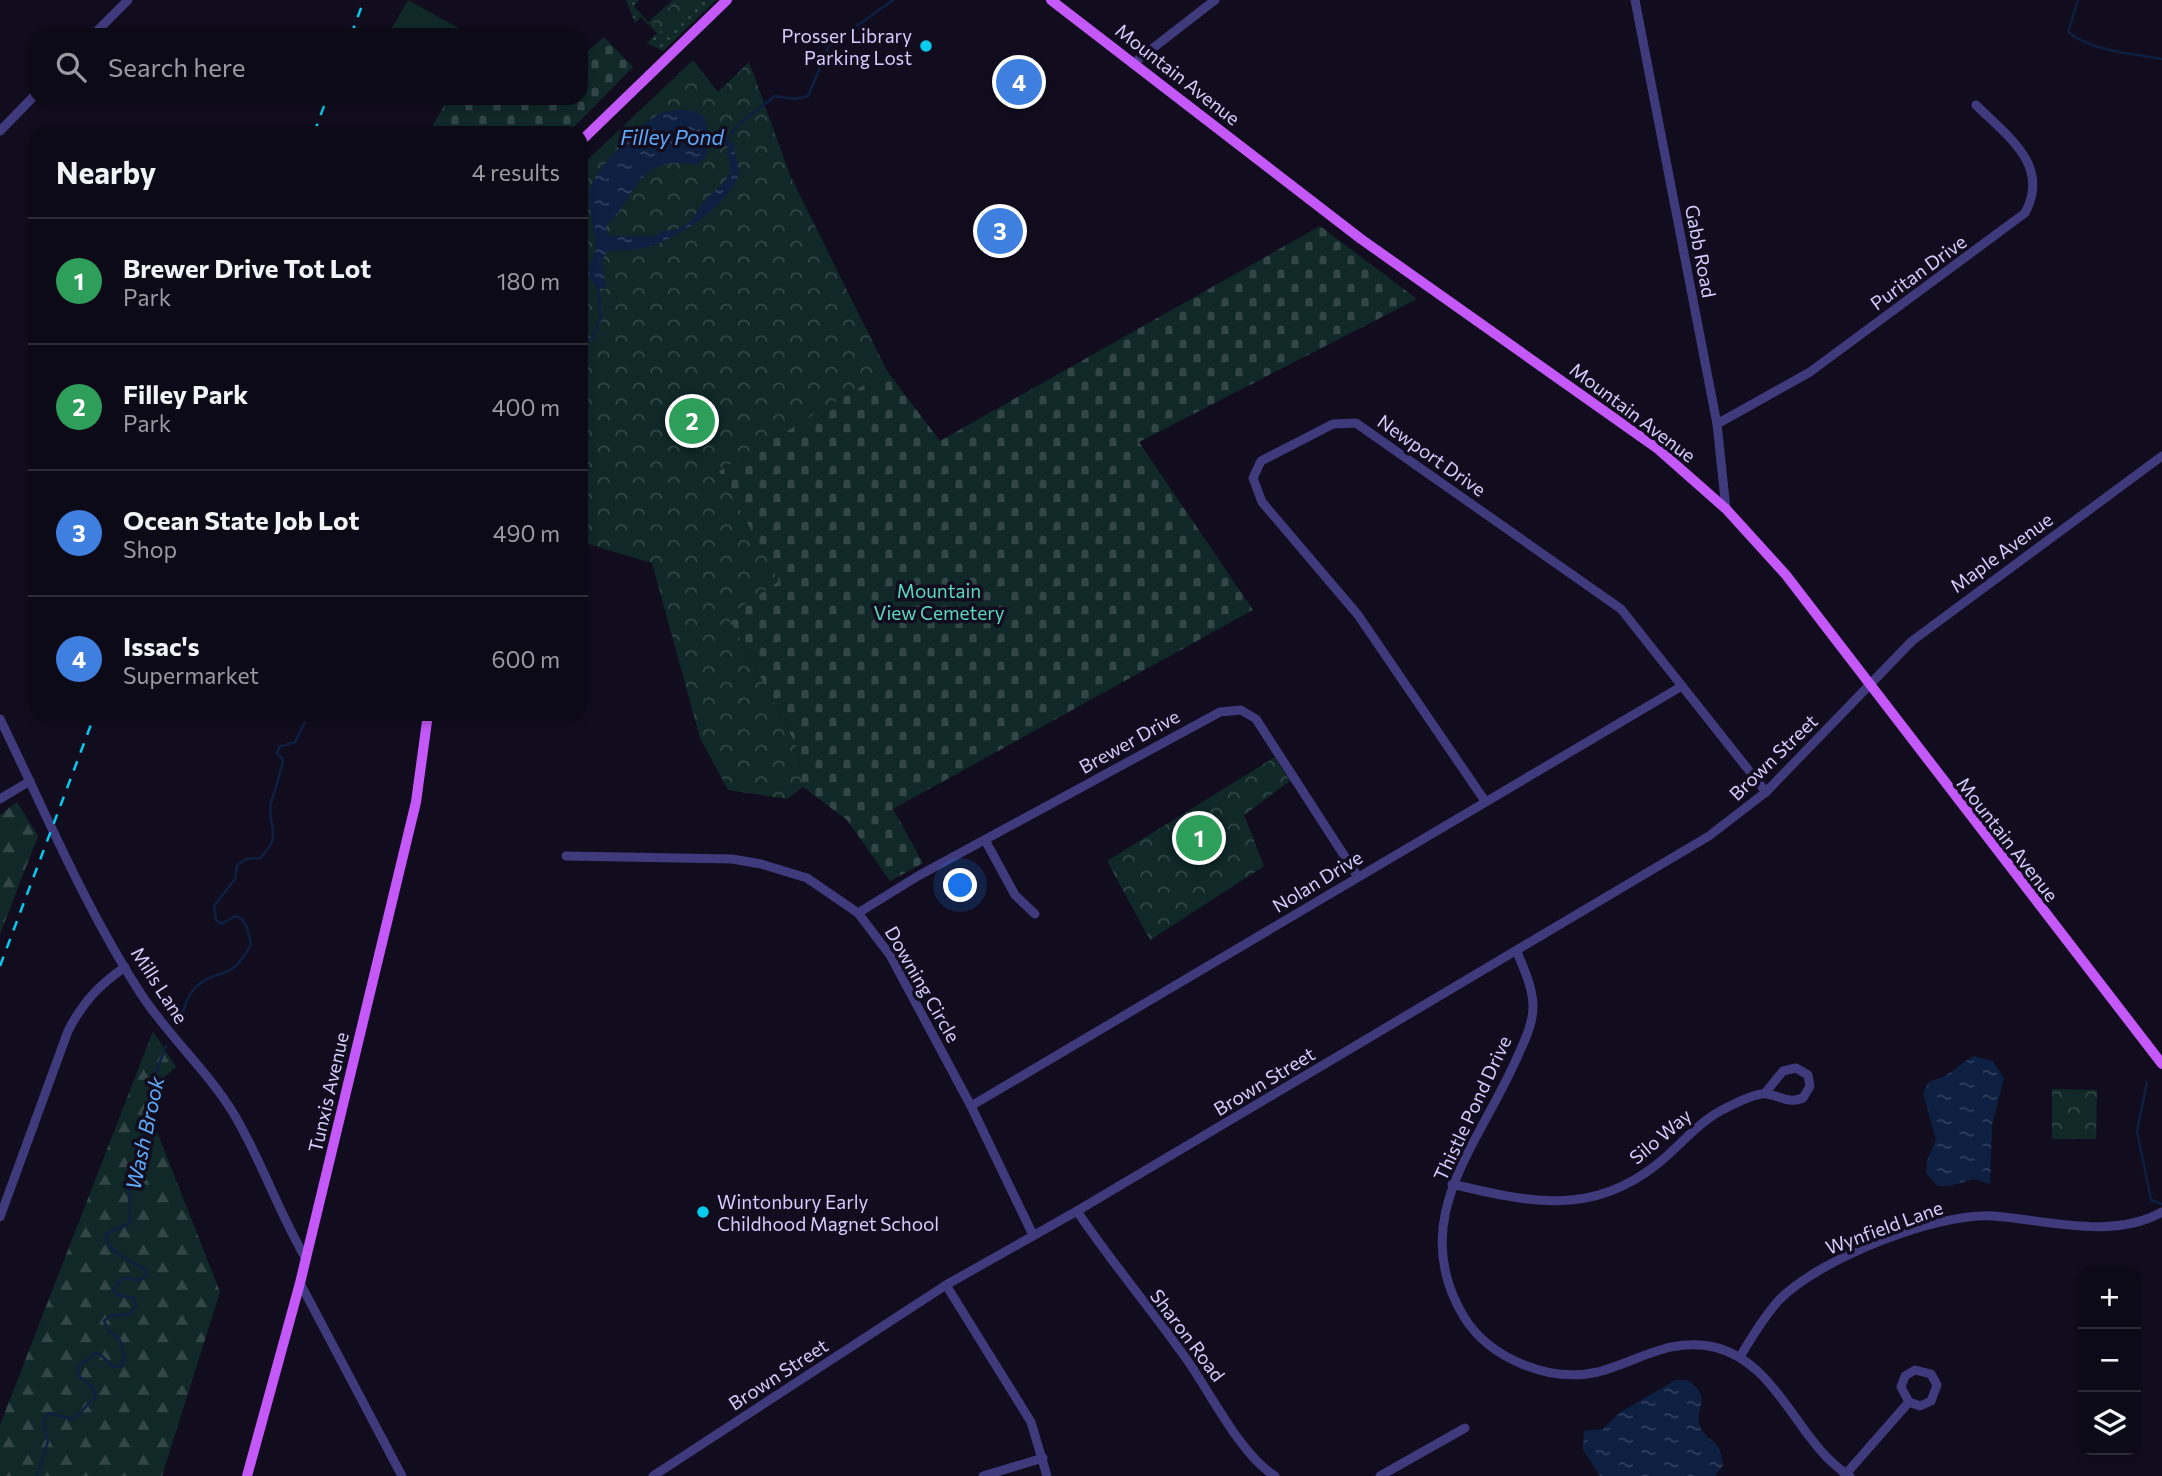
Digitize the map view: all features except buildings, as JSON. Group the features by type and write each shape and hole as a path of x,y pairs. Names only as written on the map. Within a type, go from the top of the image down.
{"main road":[{"path":"588,134 727,0"},
{"name":"Mountain Avenue","path":"1051,0 1362,239 1658,449 1726,509 1786,575 1868,686 2162,1064"},
{"name":"Tunxis Avenue","path":"247,1476 300,1283 416,802 427,721"}],"street":[{"path":"100,28 128,0"},
{"path":"1135,62 1215,0"},
{"name":"Gabb Road","path":"1635,0 1717,424 1726,509"},
{"path":"0,131 28,102"},
{"name":"Puritan Drive","path":"1717,424 1810,372 2025,213 2034,197 2034,179 2024,153 1976,105"},
{"name":"Newport Drive","path":"1485,801 1358,615 1262,502 1253,478 1261,461 1333,424 1356,423 1621,609 1766,792"},
{"name":"Maple Avenue","path":"1868,686 1912,640 2162,456"},
{"name":"Nolan Drive","path":"971,1106 1682,686"},
{"name":"Brown Street","path":"653,1476 946,1284 1077,1211 1709,836 1766,792 1868,686"},
{"name":"Brewer Drive","path":"858,914 871,903 1220,712 1241,710 1256,719 1358,877"},
{"name":"Mills Lane","path":"0,719 125,967 156,1016 235,1116 284,1220 306,1259"},
{"path":"0,799 30,782"},
{"path":"985,840 1016,895 1035,914"},
{"name":"Downing Circle","path":"566,856 732,859 761,864 807,878 858,914 890,955 971,1106 1033,1235"},
{"name":"Thistle Pond Drive","path":"1517,951 1532,995 1529,1026 1510,1074 1452,1184 1442,1238 1443,1270 1465,1318 1479,1336 1519,1363 1567,1374 1595,1372 1656,1349 1686,1343 1716,1348 1740,1357 1761,1374 1822,1452 1846,1475"},
{"path":"0,1217 68,1031 90,994 125,967"},
{"name":"Silo Way","path":"1452,1184 1539,1203 1570,1201 1604,1194 1648,1171 1696,1128 1724,1109 1765,1093 1783,1071 1796,1068 1808,1075 1808,1092 1797,1100 1765,1093"},
{"name":"Sharon Road","path":"1077,1211 1115,1268 1186,1359 1251,1454 1275,1476"},
{"name":"Wynfield Lane","path":"1740,1357 1766,1317 1798,1285 1838,1259 1900,1236 1968,1216 2091,1227 2113,1225 2162,1212"},
{"path":"300,1283 402,1476"},
{"path":"946,1284 1031,1422 1047,1476"},
{"path":"1915,1370 1931,1374 1937,1391 1931,1402 1920,1406 1909,1402 1901,1387 1905,1376 1915,1370"},
{"path":"1846,1475 1909,1402"},
{"path":"1380,1476 1465,1428"},
{"path":"983,1476 1043,1458"}],"green space":[{"path":"408,0 459,28 392,28"},
{"path":"626,0 639,0 634,6 648,22 673,0 716,0 663,51 647,43 657,33 641,17 635,23"},
{"path":"678,0 692,0 697,6 665,35 652,23"},
{"path":"604,37 633,67 575,126 432,126 445,105 588,105 588,51"},
{"path":"693,60 718,92 749,62 790,175 887,371 719,471 779,581 728,616 796,745 803,787 787,799 728,790 700,738 652,563 588,544 588,159"},
{"name":"Mountain View Cemetery","path":"1320,226 1417,299 1139,442 1253,610 893,809 923,863 890,881 847,820 803,787 796,745 728,616 719,471 887,371 940,441"},
{"path":"1275,757 1290,781 1244,815 1264,866 1150,940 1107,861"},
{"path":"17,802 38,836 0,934 0,815"},
{"path":"153,1031 176,1067 161,1080 154,1124 220,1292 162,1476 0,1476 0,1425"},
{"path":"2052,1089 2097,1090 2096,1139 2052,1139"}],"water":[{"name":"Filley Pond","path":"677,110 695,111 705,118 709,139 721,138 734,144 738,176 733,187 712,210 669,239 644,248 606,252 602,264 606,289 597,288 589,272 595,249 589,197 593,181 609,159 641,127 659,114","holes":["709,144 727,145 730,166 728,176 686,225 661,231 656,236 608,236 606,226 642,178 651,171 662,165 698,164 705,158"]},
{"path":"1973,1056 1993,1061 2004,1078 1992,1125 1990,1184 1973,1179 1950,1186 1938,1186 1926,1173 1927,1161 1936,1139 1923,1093 1929,1082 1947,1075"},
{"path":"1676,1380 1687,1380 1700,1393 1702,1399 1699,1423 1705,1434 1717,1445 1723,1465 1715,1476 1600,1476 1583,1450 1584,1431 1603,1429 1619,1413"}],"waterway":[{"name":"Wash Brook","path":"727,140 739,124 775,96 795,99 808,96 829,46 893,0"},
{"path":"2078,0 2068,32 2101,48 2162,59"},
{"name":"Wash Brook","path":"588,340 592,339 601,318 598,285"},
{"name":"Wash Brook","path":"176,1027 189,996 196,987 231,970 244,957 251,944 243,920 235,916 221,924 216,920 214,906 235,879 237,865 246,859 260,858 272,843 271,803 283,760 277,753 279,747 295,742 306,721"},
{"name":"Wash Brook","path":"37,1476 48,1441 43,1422 49,1413 72,1419 96,1397 93,1388 79,1376 79,1366 96,1353 113,1367 121,1366 125,1358 120,1340 108,1330 104,1321 110,1316 129,1314 136,1306 134,1298 117,1295 113,1290 122,1278 139,1280 146,1276 145,1270 110,1247 106,1234 130,1223 129,1187 139,1156 153,1080 166,1046"},
{"path":"2147,1082 2137,1131 2151,1200 2162,1204"}],"railway":[{"path":"354,28 364,0"},
{"path":"317,126 324,105"},
{"path":"0,966 92,721"}],"place":[{"name":"Prosser Library Parking Lost","path":"926,46"},
{"name":"Issac's","path":"1019,82"},
{"name":"Ocean State Job Lot","path":"1000,231"},
{"name":"Filley Park","path":"692,421"},
{"name":"Brewer Drive Tot Lot","path":"1199,838"},
{"name":"Wintonbury Early Childhood Magnet School","path":"703,1212"}]}
